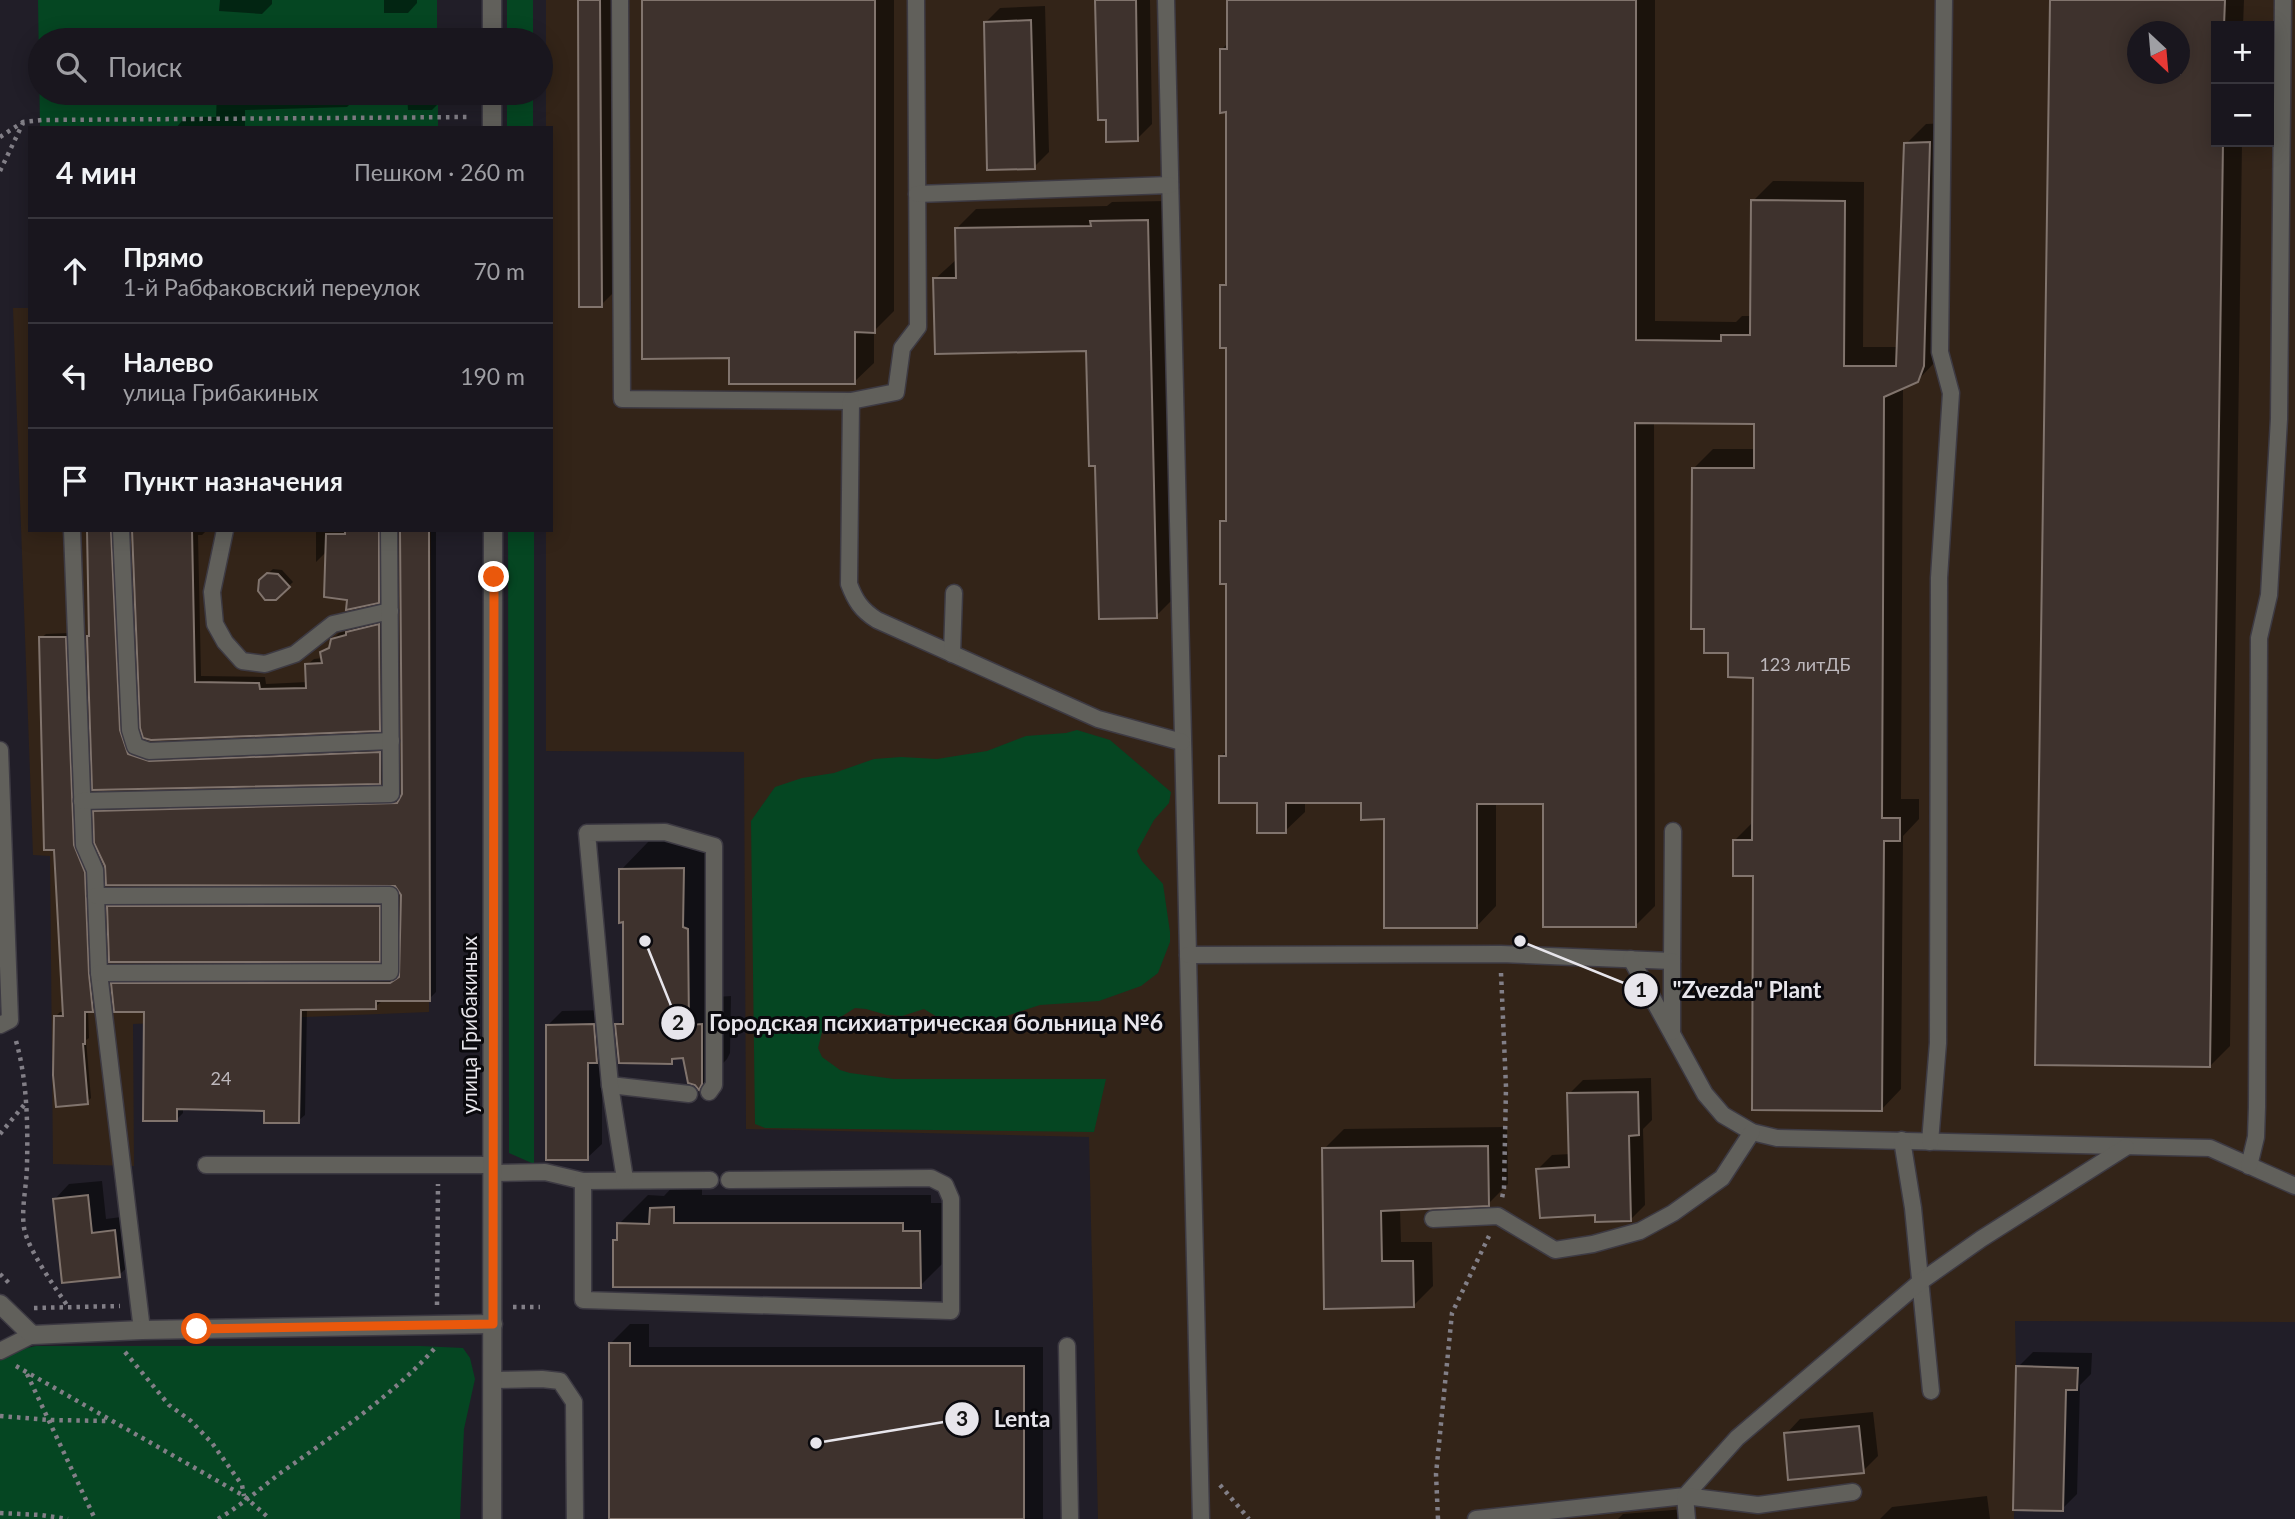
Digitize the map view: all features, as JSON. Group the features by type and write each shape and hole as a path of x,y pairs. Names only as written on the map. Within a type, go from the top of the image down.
{"street":[{"path":"492,0 492,28"},
{"name":"улица Грибакиных","path":"492,1519 493,532"},
{"path":"0,1304 32,1335 142,1329 493,1324"}],"lane":[{"path":"620,0 622,399 851,401 896,393 902,348 918,327 916,0"},
{"path":"1166,0 1201,1519"},
{"path":"1930,1142 1938,1044 1939,578 1951,393 1940,352 1944,0"},
{"path":"2249,1166 2256,1137 2257,1107 2259,638 2269,594 2279,419 2283,0"},
{"path":"917,194 1170,185"},
{"path":"851,401 849,584 854,598 864,612 1098,719 1182,742"},
{"path":"72,532 84,845 95,870 99,973 142,1329"},
{"path":"121,532 130,730 135,746 149,751 391,741"},
{"path":"225,532 212,592 215,624 225,642 242,661 265,664 295,654 333,624 390,611"},
{"path":"82,801 391,794 389,532"},
{"path":"952,654 954,593"},
{"path":"0,750 5,1022"},
{"path":"1672,1033 1673,831"},
{"path":"625,1179 610,1085 587,833 665,832 714,846 714,1085 709,1092"},
{"path":"96,896 390,895 390,972 99,973"},
{"path":"1188,955 1501,954 1672,961"},
{"path":"1631,959 1705,1094 1723,1115 1752,1132 1777,1138 2210,1148 2295,1186"},
{"path":"610,1085 689,1094"},
{"path":"1433,1219 1498,1216 1555,1250 1593,1244 1640,1231 1673,1213 1722,1178 1752,1132"},
{"path":"1902,1140 1913,1208 1931,1391"},
{"path":"1687,1519 1685,1496 1737,1438 1920,1282 1981,1239 2126,1147"},
{"path":"206,1165 438,1165 545,1172 583,1181 710,1180"},
{"path":"583,1181 583,1300 951,1311 951,1199 945,1185 931,1178 729,1180"},
{"path":"4,1356 32,1335"},
{"path":"1068,1346 1070,1519"},
{"path":"492,1380 560,1381 568,1393 573,1402 575,1519"},
{"path":"1476,1519 1685,1496 1758,1505 1853,1492"}],"path":[{"path":"0,137 23,122 56,120 492,122"},
{"path":"0,171 23,122"},
{"path":"5,1022 21,1057 27,1165 24,1230 39,1261 69,1308"},
{"path":"0,1134 25,1104"},
{"path":"437,1306 438,1165"},
{"path":"513,1307 540,1307"},
{"path":"218,1519 371,1408 417,1368 440,1342 443,1324"},
{"path":"110,1332 134,1367 169,1405 191,1421 212,1443 242,1485 246,1498"},
{"path":"4,1356 26,1372 246,1498 270,1519"},
{"path":"26,1372 95,1519"},
{"path":"0,1416 110,1421"},
{"path":"1220,1485 1249,1519"},
{"path":"0,1513 68,1519"}],"shaded area":[{"path":"546,0 2295,0 2295,1322 2015,1321 2014,1519 1098,1519 1089,1137 746,1129 744,752 546,751 546,532 553,532 553,126 546,126 546,105 553,105 553,28 546,28"},
{"path":"13,308 28,308 28,532 431,532 429,1012 133,1024 134,1166 53,1164 50,856 33,855"}],"green space":[{"path":"38,0 437,0 437,28 38,28"},
{"path":"507,0 533,0 533,28 507,28"},
{"path":"40,105 438,105 438,126 40,126"},
{"path":"507,105 533,105 533,126 507,126"},
{"path":"508,532 534,532 534,1164 509,1153"},
{"path":"1077,730 1110,740 1171,792 1169,803 1154,820 1137,851 1142,861 1163,884 1170,942 1158,973 1141,986 1099,1001 1040,1005 972,1025 944,1021 924,1009 902,1016 855,1008 823,1028 818,1048 822,1057 840,1070 894,1079 1106,1079 1094,1132 765,1128 755,1124 751,821 775,787 802,778 834,773 874,759 937,759 987,751 1026,736"},
{"path":"36,1346 463,1348 470,1358 475,1379 464,1429 460,1519 0,1519 0,1360 17,1350"}],"building":[{"path":"578,0 600,0 602,307 579,307"},
{"path":"642,0 875,0 875,333 855,332 855,384 729,384 729,358 642,359"},
{"path":"1095,0 1136,0 1138,141 1106,142 1106,120 1098,120"},
{"path":"1227,0 1636,0 1636,340 1721,341 1721,335 1750,335 1751,200 1845,201 1844,366 1896,366 1904,143 1930,142 1924,366 1918,382 1884,397 1882,818 1900,818 1900,841 1884,841 1882,1111 1752,1110 1753,876 1733,876 1733,840 1752,840 1753,678 1728,677 1728,653 1704,653 1704,629 1691,629 1692,468 1754,468 1754,424 1635,423 1636,927 1543,927 1543,804 1477,804 1477,928 1384,928 1384,819 1361,820 1361,803 1286,803 1286,833 1257,833 1257,803 1219,803 1219,756 1226,756 1226,584 1220,584 1220,521 1226,521 1226,348 1220,348 1220,285 1226,285 1226,112 1220,113 1220,49 1227,49"},
{"path":"2050,0 2225,0 2224,21 2211,21 2211,147 2223,147 2210,1067 2035,1065"},
{"path":"1031,20 1035,169 987,170 984,22"},
{"path":"1148,220 1157,618 1099,619 1095,466 1089,466 1086,351 935,354 933,278 956,278 955,228 1091,226 1090,221"},
{"path":"87,532 111,532 120,730 128,754 149,761 380,752 380,784 92,790"},
{"path":"132,532 192,532 195,682 259,683 260,689 306,688 305,664 322,663 320,652 329,648 331,639 346,635 346,632 379,624 380,731 151,740 143,738 140,728"},
{"path":"379,532 379,603 346,610 347,600 324,597 326,534"},
{"path":"400,532 429,532 430,1001 376,1001 376,1009 301,1010 299,1123 264,1123 264,1111 177,1109 177,1121 143,1121 144,1012 114,1012 111,983 390,983 399,977 401,895 395,886 106,885 105,866 94,843 93,811 397,803 402,794"},
{"path":"267,573 278,574 290,587 276,600 265,600 258,591 259,580"},
{"path":"39,637 66,637 74,845 85,872 93,1012 85,1012 83,1044 88,1104 56,1107 53,1075 54,1016 63,1016 54,850 44,850"},
{"path":"684,868 683,927 688,929 689,1025 702,1024 702,1084 699,1090 688,1083 683,1058 672,1059 672,1064 619,1063 615,1024 623,1024 623,922 619,923 619,869"},
{"path":"107,906 380,906 380,962 109,962"},
{"path":"594,1024 597,1063 588,1063 588,1160 546,1160 546,1025"},
{"path":"1638,1092 1639,1135 1629,1136 1631,1221 1595,1222 1595,1215 1540,1218 1536,1169 1569,1167 1567,1093"},
{"path":"1488,1146 1489,1206 1381,1211 1382,1261 1413,1261 1414,1307 1324,1309 1322,1148"},
{"path":"88,1195 92,1233 115,1230 120,1277 62,1283 53,1199"},
{"path":"674,1207 674,1223 903,1223 903,1231 920,1231 921,1288 613,1287 613,1240 617,1240 617,1223 649,1224 650,1208"},
{"path":"609,1343 630,1343 630,1366 1024,1366 1024,1519 609,1519"},
{"path":"2016,1366 2078,1368 2077,1390 2066,1390 2063,1511 2013,1510"},
{"path":"1859,1426 1864,1473 1788,1480 1784,1433"}],"place":[{"name":"Городская психиатрическая больница №6","path":"645,941"},
{"name":"\"Zvezda\" Plant","path":"1520,941"},
{"name":"Lenta","path":"816,1443"}],"route":[{"path":"197,1329 493,1324 494,577"}]}
